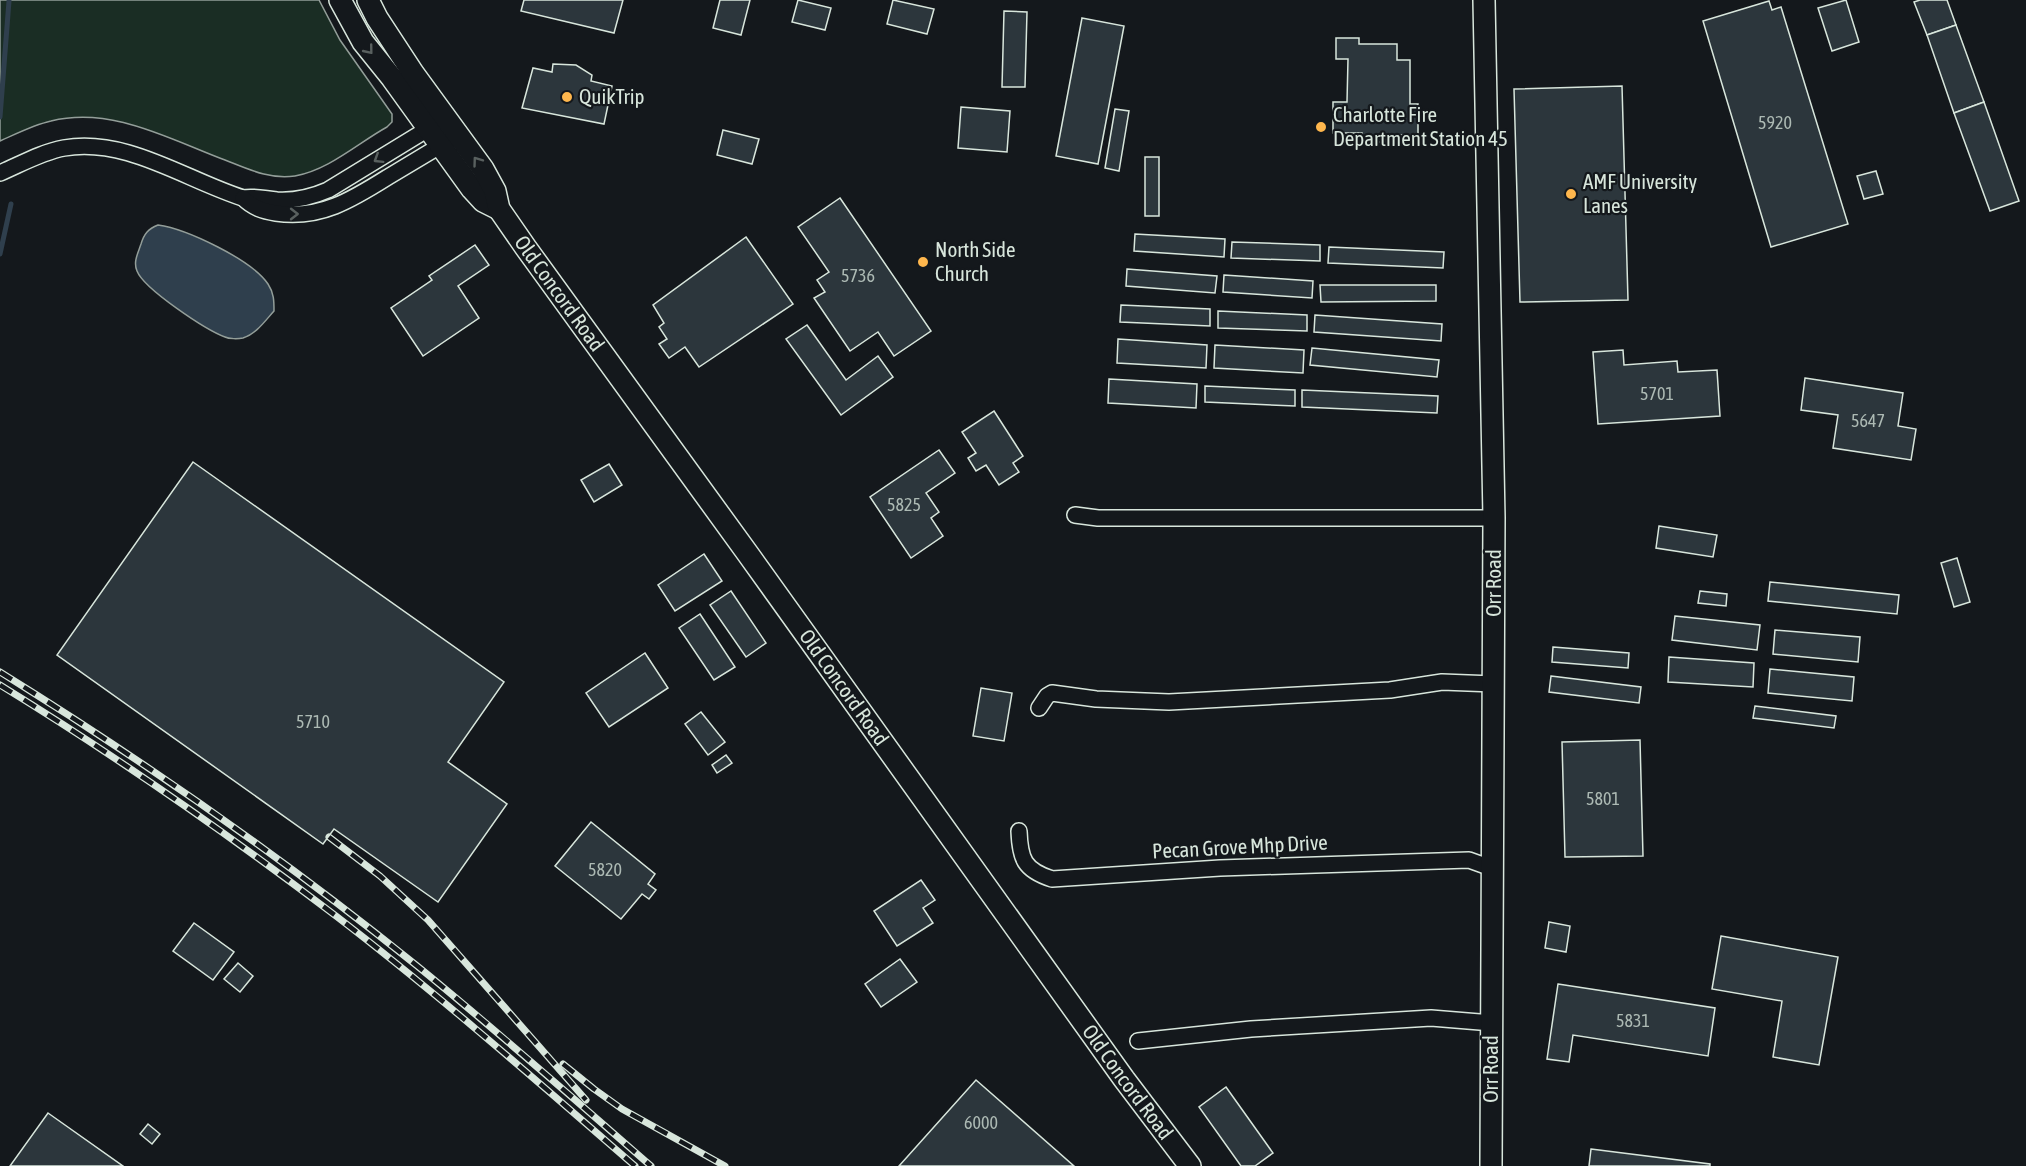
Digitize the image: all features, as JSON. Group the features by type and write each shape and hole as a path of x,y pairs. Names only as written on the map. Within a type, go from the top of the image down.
{"street":[{"name":"Old Concord Road","path":"340,0 363,42 392,78 489,180 499,209 1124,1079 1190,1166"},
{"name":"Old Concord Road","path":"368,0 413,73 443,131"},
{"name":"Orr Road","path":"1484,0 1494,518 1491,1166"},
{"path":"0,173 62,148 104,147 130,154 243,198 290,200 320,194 443,131"},
{"path":"1075,515 1098,518 1494,518"},
{"path":"1040,708 1047,696 1052,693 1096,699 1169,702 1390,690 1442,682 1494,684"},
{"name":"Pecan Grove Mhp Drive","path":"1019,831 1020,852 1024,861 1030,868 1052,879 1220,868 1469,860 1494,870"},
{"path":"1138,1041 1251,1029 1431,1018 1492,1023"}],"green space":[{"path":"0,0 319,0 340,40 392,114 392,122 320,168 286,177 251,170 140,127 96,118 51,121 0,141"}],"water":[{"path":"158,225 201,239 248,265 270,287 274,311 252,334 234,339 216,333 176,308 142,279 136,268 136,258 144,237 149,230"}],"building":[{"name":"QuikTrip","path":"524,0 623,0 614,33 521,11"},
{"path":"720,0 750,0 741,35 713,28"},
{"path":"798,0 831,8 825,30 792,22"},
{"path":"893,0 934,9 927,34 887,24"},
{"path":"1846,0 1859,42 1832,51 1818,8"},
{"path":"1947,0 1956,25 1927,35 1914,2"},
{"path":"1769,1 1772,10 1781,7 1848,224 1771,247 1703,21"},
{"path":"1004,11 1027,12 1025,87 1002,87"},
{"path":"1082,18 1124,26 1098,164 1056,156"},
{"path":"1956,25 1984,102 1954,113 1927,35"},
{"path":"1336,38 1359,38 1359,44 1397,44 1397,60 1410,60 1410,104 1418,104 1418,135 1385,135 1385,142 1362,142 1362,133 1333,133 1333,102 1347,102 1348,59 1336,59"},
{"name":"QuikTrip","path":"553,64 576,65 592,75 591,81 612,86 604,124 522,108 533,68 552,72"},
{"name":"AMF University Lanes","path":"1622,86 1628,300 1520,302 1514,89"},
{"path":"1984,102 2019,201 1990,211 1954,113"},
{"path":"961,107 1010,111 1007,152 958,148"},
{"path":"1115,109 1129,111 1119,171 1105,168"},
{"path":"723,130 759,139 752,164 717,155"},
{"path":"1145,157 1159,157 1159,216 1145,216"},
{"path":"1876,171 1883,194 1864,199 1857,176"},
{"path":"840,198 931,331 894,356 878,332 850,351 814,298 825,292 817,280 829,272 798,227"},
{"path":"1135,234 1225,239 1224,257 1134,251"},
{"path":"746,237 793,304 699,367 685,347 669,358 659,344 667,339 659,327 664,323 653,305"},
{"path":"1232,242 1320,245 1320,261 1231,258"},
{"path":"475,245 489,265 458,286 479,318 423,356 391,308 432,280 429,276"},
{"path":"1329,247 1444,252 1443,268 1328,263"},
{"path":"1127,269 1217,276 1215,293 1126,286"},
{"path":"1224,275 1313,281 1312,298 1223,292"},
{"path":"1320,285 1436,285 1436,301 1321,302"},
{"path":"1121,305 1210,309 1210,326 1120,322"},
{"path":"1218,311 1307,315 1307,331 1218,328"},
{"path":"1315,315 1442,324 1441,341 1314,332"},
{"path":"807,325 846,380 878,356 893,377 841,415 786,339"},
{"path":"1118,339 1207,345 1206,368 1117,363"},
{"path":"1215,345 1304,350 1303,373 1214,368"},
{"path":"1312,348 1439,360 1437,377 1310,365"},
{"path":"1623,350 1624,365 1677,361 1678,372 1717,370 1720,416 1598,424 1593,352"},
{"path":"1805,378 1903,393 1898,426 1916,429 1911,460 1833,448 1838,415 1801,410"},
{"path":"1109,379 1197,384 1196,408 1108,403"},
{"path":"1205,386 1295,390 1295,406 1205,402"},
{"path":"1302,390 1438,396 1437,413 1302,407"},
{"path":"994,411 1023,456 1013,463 1019,472 999,485 986,465 976,471 968,458 976,453 962,432"},
{"path":"939,450 955,473 926,493 939,512 931,518 943,536 911,558 870,497"},
{"path":"193,462 504,682 448,762 507,804 438,902 334,829 323,844 57,655"},
{"path":"609,464 622,485 594,502 581,480"},
{"path":"1659,526 1717,535 1713,557 1656,548"},
{"path":"704,554 722,581 675,611 658,585"},
{"path":"1957,558 1970,602 1954,607 1941,563"},
{"path":"1770,582 1899,595 1897,614 1768,601"},
{"path":"731,591 766,643 746,657 710,605"},
{"path":"1700,591 1727,594 1726,606 1698,603"},
{"path":"700,614 735,667 714,680 679,628"},
{"path":"1675,616 1760,625 1757,650 1672,640"},
{"path":"1775,630 1860,637 1858,662 1773,654"},
{"path":"1553,647 1629,653 1628,668 1552,662"},
{"path":"645,653 668,688 609,727 586,693"},
{"path":"1669,657 1754,663 1753,687 1668,682"},
{"path":"1770,669 1854,677 1852,701 1768,693"},
{"path":"1551,676 1641,687 1639,703 1549,692"},
{"path":"981,688 1012,693 1004,741 973,736"},
{"path":"1755,706 1836,716 1834,728 1753,718"},
{"path":"701,712 725,742 708,755 685,724"},
{"path":"1640,740 1643,856 1565,857 1562,742"},
{"path":"726,755 732,763 717,773 712,765"},
{"path":"591,822 655,874 648,884 656,890 649,899 642,894 621,919 555,866"},
{"path":"921,880 935,900 923,908 933,923 897,946 874,911"},
{"path":"1549,922 1570,926 1566,952 1545,948"},
{"path":"194,923 234,952 213,980 173,951"},
{"path":"1721,936 1838,957 1819,1065 1773,1057 1782,1001 1712,989"},
{"path":"900,959 917,982 881,1007 865,984"},
{"path":"238,963 253,976 240,992 224,979"},
{"path":"1558,984 1715,1008 1708,1056 1573,1035 1569,1062 1547,1059"},
{"path":"976,1080 1074,1166 899,1166"},
{"path":"1226,1087 1273,1153 1255,1166 1241,1166 1199,1107"},
{"path":"48,1113 123,1166 10,1166"},
{"path":"148,1124 160,1134 152,1144 140,1134"},
{"path":"1591,1149 1710,1164 1710,1166 1589,1166"}],"waterway":[{"path":"0,117 9,1"},
{"path":"0,254 11,204"}],"railway":[{"path":"0,672 160,776 316,887 416,965 651,1166"},
{"path":"0,685 171,796 336,916 450,1007 635,1166"},
{"path":"329,837 380,876 428,920 586,1100"},
{"path":"563,1064 622,1109 725,1166"}],"place":[{"name":"QuikTrip","path":"567,97"},
{"name":"Charlotte Fire Department Station 45","path":"1321,127"},
{"name":"AMF University Lanes","path":"1571,194"},
{"name":"North Side Church","path":"923,262"}]}
